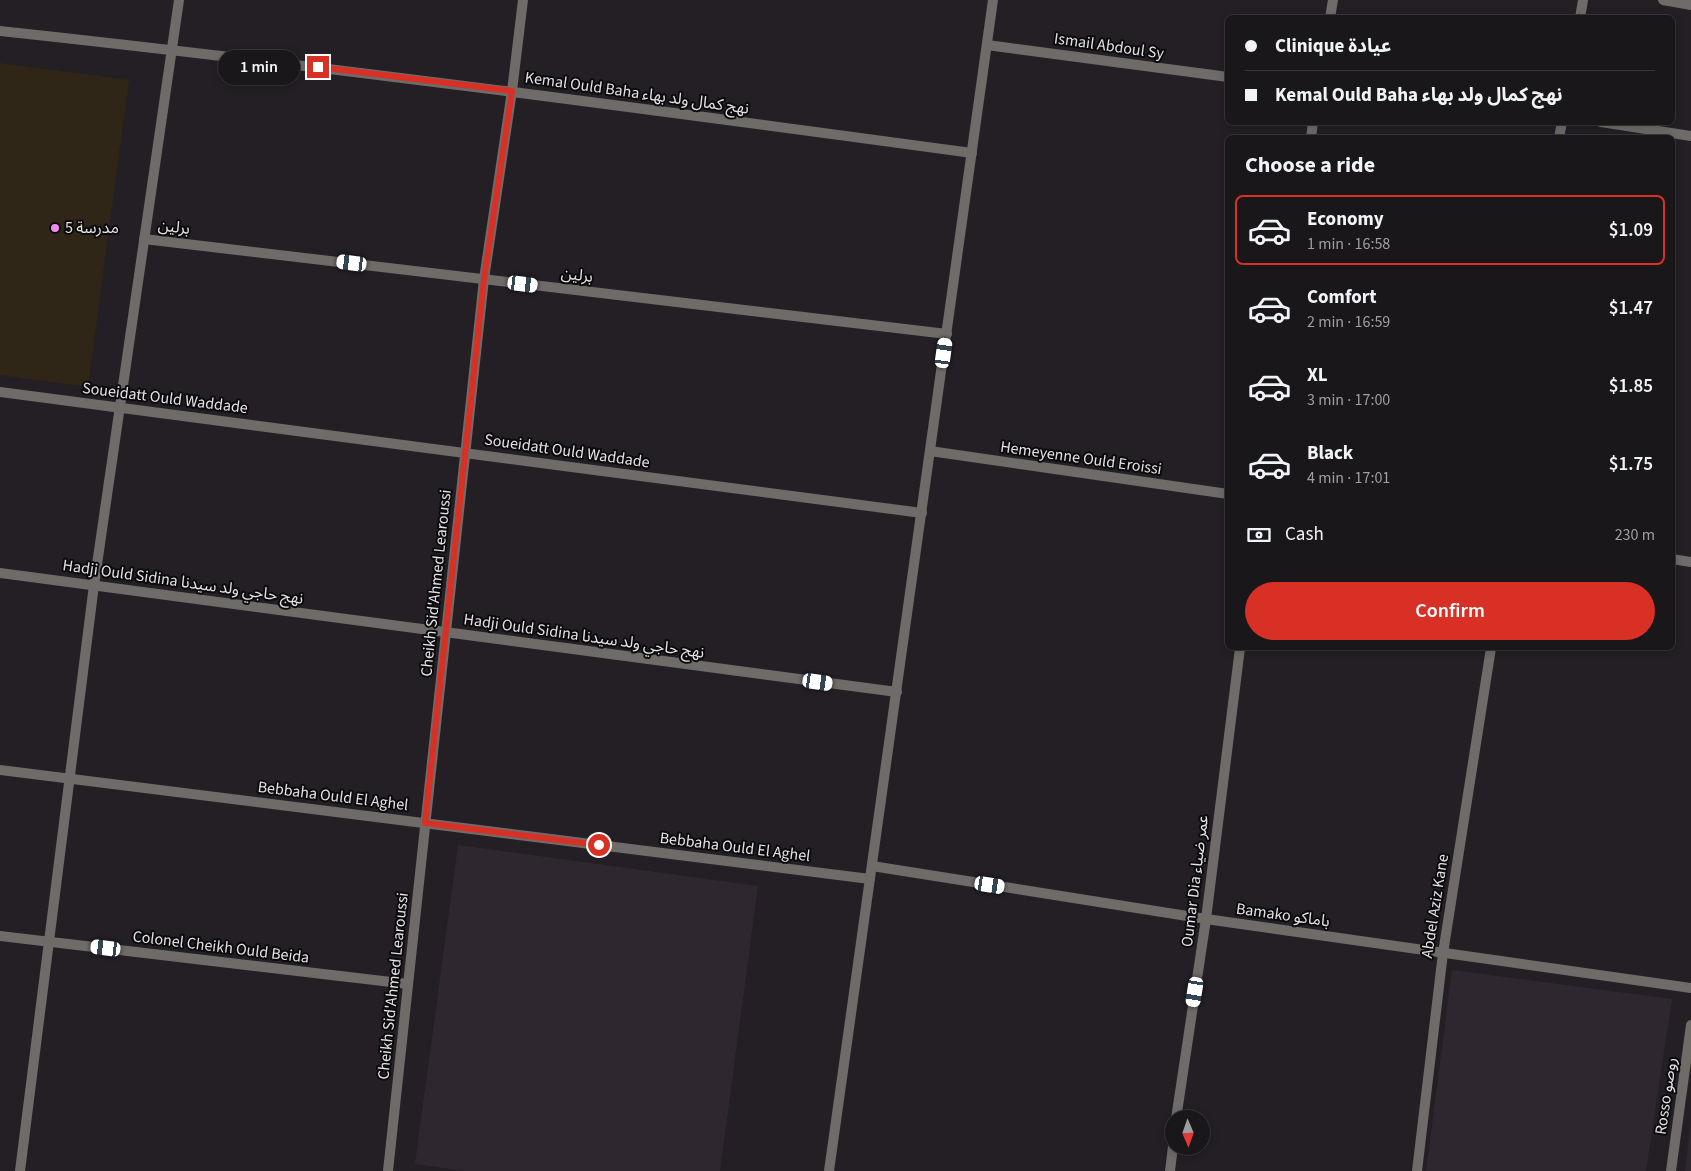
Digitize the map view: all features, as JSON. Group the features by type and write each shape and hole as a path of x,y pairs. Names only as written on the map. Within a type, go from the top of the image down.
{"street":[{"path":"20,1171 94,586 179,0"},
{"name":"Cheikh Sid'Ahmed Learoussi","path":"388,1171 484,279 512,91 523,0"},
{"path":"829,1171 994,0"},
{"path":"1330,15 1333,0"},
{"path":"1580,15 1583,0"},
{"path":"1663,0 1691,5"},
{"name":"Kemal Ould Baha نهج كمال ولد بهاء","path":"0,31 512,91 972,153"},
{"name":"Ismail Abdoul Sy","path":"987,45 1225,77"},
{"path":"1620,125 1691,136"},
{"name":"برلين","path":"144,239 947,334"},
{"name":"Soueidatt Ould Waddade","path":"0,392 922,513"},
{"name":"Hemeyenne Ould Eroissi","path":"930,451 1225,494"},
{"path":"1675,559 1691,562"},
{"name":"Hadji Ould Sidina نهج حاجي ولد سيدنا","path":"0,573 897,692"},
{"name":"Oumar Dia عمر ضياء","path":"1177,1110 1206,919 1240,650"},
{"name":"Abdel Aziz Kane","path":"1417,1171 1443,954 1490,650"},
{"name":"Bebbaha Ould El Aghel","path":"0,770 870,879"},
{"name":"Bamako باماكو","path":"872,866 1206,919 1691,988"},
{"name":"Colonel Cheikh Ould Beida","path":"0,936 408,984"},
{"name":"Rosso روصو","path":"1670,1171 1691,1030"},
{"path":"1170,1171 1172,1155"}],"shaded area":[{"name":"مدرسة 5","path":"0,63 129,80 88,387 0,375"},
{"path":"458,845 758,886 720,1171 465,1171 415,1164"},
{"path":"1452,970 1672,999 1646,1171 1426,1171"},
{"path":"1691,1121 1691,1171 1685,1171"}],"place":[{"name":"مدرسة 5","path":"55,228"}],"route":[{"path":"318,67 512,91 484,279 425,823 599,845"}]}
